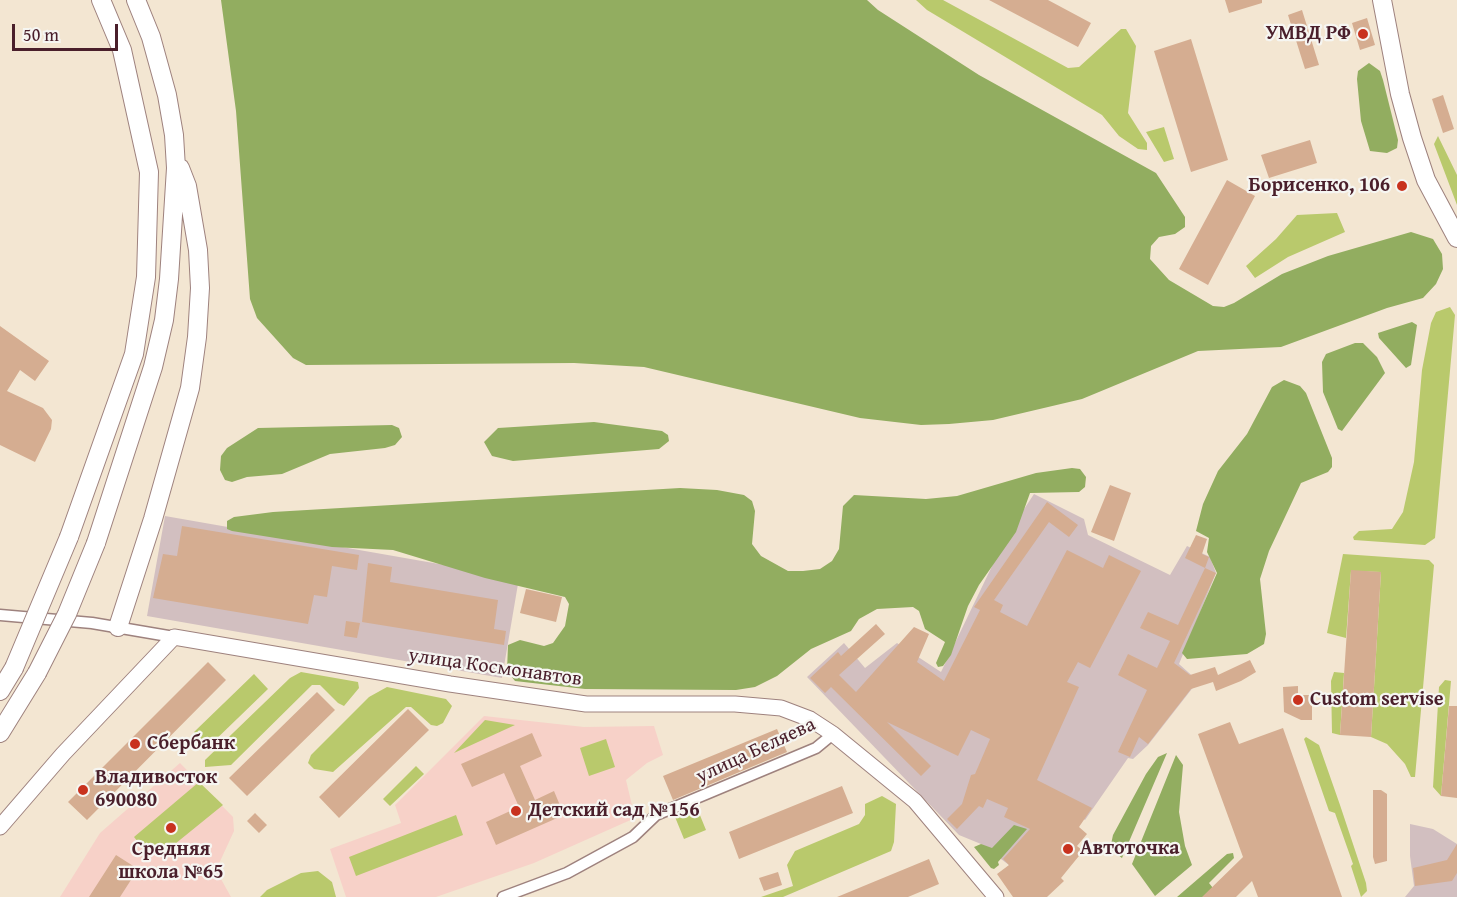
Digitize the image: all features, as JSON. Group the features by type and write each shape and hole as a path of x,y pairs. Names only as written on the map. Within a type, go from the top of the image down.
{"main road":[{"path":"0,691 14,668 69,537 134,354 146,277 149,172 122,50 101,0"},
{"path":"0,733 37,673 67,614 96,543 153,367 164,320 174,201 175,155 167,95 151,37 136,0"},
{"path":"1382,0 1400,94 1412,138 1426,180 1457,238"},
{"path":"118,627 153,519 190,388 197,337 200,288 198,250 187,186 175,155"},
{"path":"0,827 63,754 174,638"},
{"name":"улица Космонавтов","path":"174,638 586,704 735,704 781,708 810,719 833,734 920,806 996,897"}],"street":[{"path":"0,615 118,627 174,638"},
{"name":"улица Беляева","path":"503,897 567,873 633,837 656,815 816,748 833,734"}],"shaded area":[{"path":"1034,494 1084,519 1088,535 1170,575 1187,546 1210,557 1216,573 1179,664 1198,681 1148,745 1133,759 1128,758 1085,820 1060,804 1018,862 1009,865 981,844 959,835 807,677 844,643 865,668 897,643 941,672 1007,535"},
{"path":"165,516 519,578 502,678 147,616"},
{"name":"Детский сад №156","path":"484,716 584,727 654,726 663,755 647,763 626,780 635,818 534,863 436,897 346,897 330,849 401,823 395,805"},
{"name":"Средняя школа №65","path":"180,763 233,817 234,831 216,870 231,897 60,897 100,833"},
{"path":"1410,824 1433,829 1457,844 1457,897 1405,897 1414,886 1410,856"}],"green space":[{"path":"221,0 867,0 878,10 979,75 1156,173 1185,217 1185,227 1175,234 1159,237 1151,246 1150,259 1169,280 1213,306 1224,307 1234,303 1282,274 1328,256 1411,232 1433,239 1442,254 1443,269 1436,284 1423,298 1387,308 1281,347 1198,351 1082,399 993,420 949,424 921,425 860,418 644,367 574,363 306,365 293,358 257,318 250,299 236,111"},
{"path":"916,0 943,0 1068,68 1079,67 1121,29 1126,29 1136,46 1128,113 1147,143 1147,150 1138,149 1119,136 1102,115 927,10"},
{"path":"1369,63 1380,71 1398,140 1397,148 1387,153 1370,151 1361,121 1358,71"},
{"path":"1164,127 1174,159 1164,162 1146,132"},
{"path":"1438,136 1457,175 1457,205 1434,144"},
{"path":"1337,213 1345,232 1288,257 1255,278 1246,266 1276,239 1297,215"},
{"path":"1450,307 1455,315 1435,538 1425,545 1354,540 1353,537 1359,531 1392,529 1403,512 1414,462 1422,370 1431,323 1436,312"},
{"path":"1412,322 1417,325 1411,365 1406,368 1379,338 1378,333"},
{"path":"1355,343 1363,343 1377,357 1385,373 1342,431 1338,429 1323,392 1322,362 1326,354"},
{"path":"1284,380 1300,386 1306,393 1332,458 1332,467 1328,472 1301,483 1269,551 1260,579 1266,634 1264,644 1247,654 1187,659 1182,653 1217,573 1207,552 1209,538 1196,531 1203,504 1218,471 1247,434 1272,387"},
{"path":"594,422 662,431 668,435 669,441 659,449 513,461 492,456 484,442 498,428"},
{"path":"392,425 399,428 402,437 395,445 385,448 330,454 282,474 247,477 232,482 225,480 220,470 221,456 227,448 258,428"},
{"path":"1080,469 1086,477 1085,487 1079,492 1030,493 1016,532 979,585 968,606 951,655 943,666 938,667 936,663 945,642 925,629 919,611 913,607 877,609 859,619 851,631 811,649 777,676 755,687 736,690 585,689 515,681 507,671 508,645 520,640 544,646 553,643 565,626 569,604 565,597 485,578 393,550 332,547 227,529 227,521 234,517 273,512 680,488 717,490 744,495 752,501 755,511 752,544 761,556 788,571 803,571 820,569 832,561 839,549 843,506 854,495 926,499 957,496 1036,473"},
{"path":"1343,554 1429,560 1434,565 1415,777 1411,777 1405,764 1387,744 1371,737 1381,572 1351,571 1346,638 1327,633"},
{"path":"301,672 358,682 359,688 344,706 320,685 312,685 231,765 205,767 205,760 290,678"},
{"path":"1334,672 1344,673 1340,735 1332,733 1331,681"},
{"path":"254,674 268,689 208,747 194,732"},
{"path":"1445,680 1451,681 1441,796 1433,787 1439,687"},
{"path":"387,687 446,699 452,706 443,723 437,726 431,725 411,707 406,707 333,772 314,769 308,763 311,755 369,697"},
{"path":"485,720 515,725 454,753"},
{"path":"1306,737 1319,745 1340,805 1366,883 1367,891 1361,897 1351,866 1353,864 1335,813 1329,811 1304,739"},
{"path":"606,739 615,767 589,776 580,748"},
{"path":"1167,753 1122,858 1110,849 1113,835 1146,774 1158,757"},
{"path":"1176,755 1183,765 1179,812 1185,846 1192,865 1155,896 1132,864"},
{"path":"416,766 424,774 390,806 383,799"},
{"path":"199,782 223,805 170,848 143,848 134,837"},
{"path":"882,796 896,804 894,842 891,851 783,897 761,897 793,886 787,865 795,851 859,824 865,815 865,804"},
{"path":"697,808 706,830 684,839 675,817"},
{"path":"456,815 463,835 356,876 349,857"},
{"path":"1014,825 1027,829 998,862 999,865 994,869 991,868 974,847 981,844 992,848"},
{"path":"1233,853 1234,858 1209,883 1220,897 1177,897 1227,854"},
{"path":"318,871 332,882 336,897 260,897 267,890 301,873"}],"building":[{"path":"989,0 1048,0 1091,23 1078,47"},
{"path":"1225,0 1262,0 1262,3 1229,13"},
{"path":"1302,10 1319,65 1305,69 1288,15"},
{"name":"УМВД РФ","path":"1367,18 1375,45 1360,50 1352,23"},
{"path":"1191,39 1228,160 1191,172 1154,51"},
{"path":"1443,95 1454,129 1443,133 1432,99"},
{"path":"1310,140 1317,163 1269,178 1261,155"},
{"path":"1227,180 1255,196 1208,285 1179,269"},
{"path":"0,326 49,361 35,381 20,370 7,391 43,408 52,420 51,429 35,462 0,445"},
{"path":"1110,485 1131,493 1114,541 1091,532"},
{"path":"1047,502 1078,525 1069,537 1049,522 994,600 1003,605 1000,612 1027,626 1067,550 1103,568 1109,555 1141,571 1090,668 1078,662 1067,682 1079,687 1037,780 1092,808 1079,827 1087,834 1077,846 1083,851 1061,878 1064,881 1047,897 1013,897 997,874 1009,865 1003,859 1030,829 1004,817 1008,808 987,799 983,808 979,806 957,829 947,819 962,804 971,775 975,774 990,739 971,730 958,756 887,722 931,766 921,776 831,687 825,693 810,678 838,652 841,656 876,624 885,634 839,675 856,692 914,627 929,634 917,662 944,681 980,610 974,607"},
{"path":"182,526 359,555 357,570 332,566 327,597 314,595 308,624 153,598 163,554 177,556"},
{"path":"1196,535 1207,539 1202,554 1209,557 1205,568 1185,558"},
{"path":"368,563 392,567 390,582 498,600 494,629 506,631 504,645 362,622"},
{"path":"1205,568 1216,573 1174,663 1190,675 1215,667 1218,675 1250,660 1256,672 1216,691 1213,682 1191,689 1148,744 1139,737 1130,757 1118,752 1147,690 1118,675 1128,654 1157,668 1170,641 1140,628 1148,612 1178,625"},
{"path":"1351,570 1381,572 1371,737 1340,735"},
{"path":"526,589 562,597 556,622 520,613"},
{"path":"346,621 360,623 357,638 344,636"},
{"path":"208,662 226,680 87,820 68,802"},
{"name":"Custom servise","path":"1298,686 1298,695 1312,695 1312,720 1301,720 1284,712 1283,687"},
{"path":"317,692 335,710 247,796 229,778"},
{"path":"1449,706 1457,706 1457,798 1441,796"},
{"path":"408,709 429,730 339,818 319,797"},
{"path":"1230,722 1239,744 1283,728 1342,897 1258,897 1252,881 1236,897 1202,897 1243,857 1198,734"},
{"path":"777,729 787,752 673,800 663,776"},
{"path":"532,733 542,756 520,766 535,800 554,791 564,815 496,845 486,822 519,807 504,773 472,787 461,764"},
{"path":"842,786 853,813 739,859 729,832"},
{"path":"1373,790 1381,790 1387,794 1387,861 1375,864 1373,857"},
{"path":"255,813 267,825 259,833 247,821"},
{"path":"1457,844 1457,873 1452,881 1415,886 1413,868 1447,860"},
{"path":"116,855 138,869 120,897 89,897"},
{"path":"929,859 939,884 908,897 837,897"},
{"path":"778,872 782,885 764,891 759,878"}],"place":[{"name":"УМВД РФ","path":"1363,34"},
{"name":"Борисенко, 106","path":"1402,186"},
{"name":"Custom servise","path":"1298,700"},
{"name":"Сбербанк","path":"135,744"},
{"name":"Владивосток 690080","path":"83,790"},
{"name":"Детский сад №156","path":"516,811"},
{"name":"Средняя школа №65","path":"171,828"},
{"name":"Автоточка","path":"1068,849"}]}
